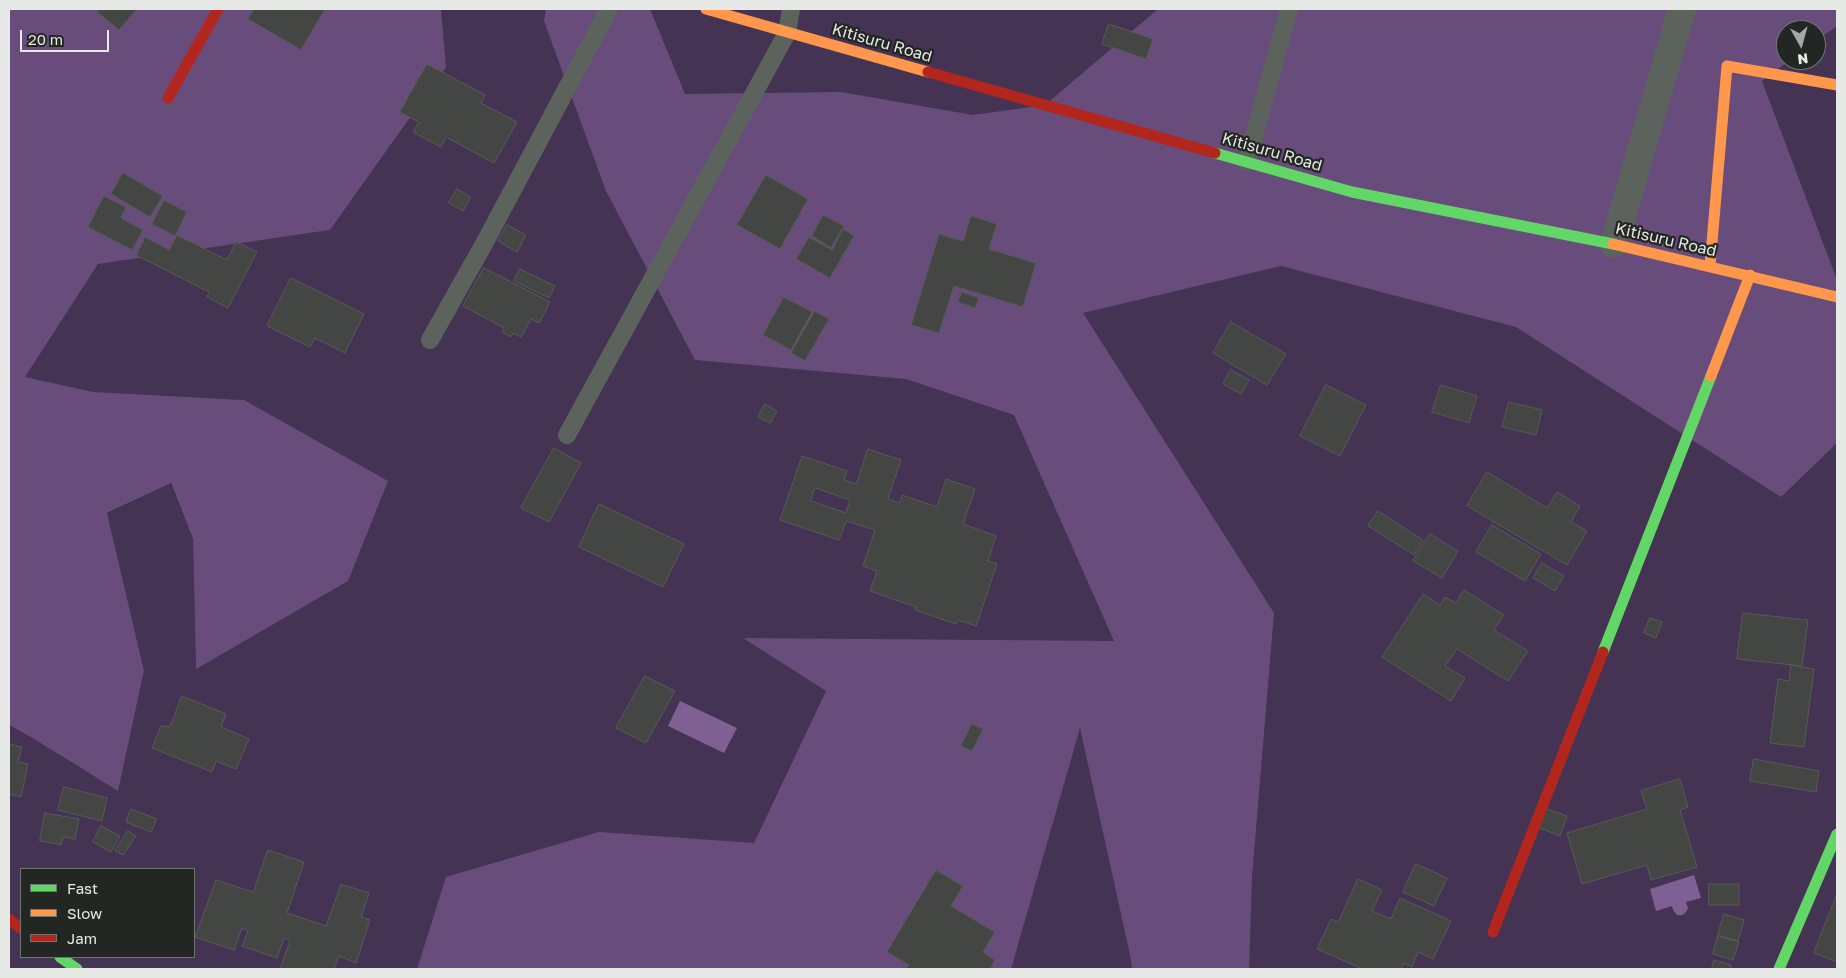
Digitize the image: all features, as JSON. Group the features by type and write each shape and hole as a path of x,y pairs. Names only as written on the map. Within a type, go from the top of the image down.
{"street":[{"path":"168,98 218,9"},
{"name":"Kitisuru Road","path":"706,9 1352,192 1614,244 1837,297"},
{"path":"1614,244 1682,9"},
{"path":"1710,266 1727,66 1837,85"},
{"path":"1493,932 1750,275"},
{"path":"1780,969 1837,834"},
{"path":"9,920 20,928"},
{"path":"61,958 77,969"}],"lane":[{"path":"430,340 485,242 609,9"},
{"path":"567,435 787,33 791,9"},
{"path":"1247,162 1289,9"}],"shaded area":[{"path":"9,9 441,9 446,67 330,230 98,264 25,377 94,392 244,400 388,481 348,581 196,669 193,539 171,483 107,513 144,671 118,791 9,725"},
{"path":"441,9 1837,9 1837,969 9,969 9,725 118,791 144,671 107,514 170,483 193,539 196,669 244,400 94,392 24,377 98,264 330,230 446,67"},
{"path":"546,9 650,9 685,94 841,92 973,115 1045,105 1158,9 1837,9 1837,26 1826,34 1826,20 1776,20 1777,70 1762,81 1837,280 1837,443 1781,497 1516,327 1281,266 1083,313 1274,613 1252,877 1249,969 1132,969 1080,728 1011,969 417,969 446,877 599,832 754,843 826,691 743,638 1114,641 1014,415 906,379 695,360 606,191 544,21"},
{"path":"680,701 737,728 724,753 668,726"},
{"path":"1694,875 1701,898 1686,902 1688,908 1682,915 1677,914 1672,906 1656,911 1650,889"}],"building":[{"path":"100,9 137,9 119,30 97,12"},
{"path":"254,9 325,9 301,50 248,19"},
{"path":"1109,24 1153,39 1146,59 1102,44"},
{"path":"427,64 485,95 481,103 517,122 494,163 446,137 441,147 413,132 419,122 400,112"},
{"path":"123,173 163,196 150,217 111,194"},
{"path":"766,175 808,199 780,249 737,225"},
{"path":"457,189 471,197 463,211 449,203"},
{"path":"104,196 126,207 121,218 143,230 132,250 88,227"},
{"path":"164,200 187,212 175,236 152,224"},
{"path":"823,215 844,226 831,248 812,236"},
{"path":"971,216 997,224 989,249 1036,263 1023,307 954,286 939,333 911,325 939,234 963,241"},
{"path":"507,225 526,235 517,252 498,241"},
{"path":"843,229 854,236 830,278 796,259 809,237 832,250"},
{"path":"177,235 227,260 236,242 257,252 228,308 207,297 209,292 136,255 145,237 169,250"},
{"path":"484,268 550,302 539,323 531,319 521,337 513,333 511,337 502,332 504,328 463,306"},
{"path":"520,269 555,286 549,298 514,281"},
{"path":"291,278 364,314 345,353 315,338 310,347 267,326"},
{"path":"962,292 979,298 975,308 958,302"},
{"path":"784,297 812,312 791,350 763,335"},
{"path":"815,311 829,319 805,361 791,353"},
{"path":"1231,322 1286,354 1267,385 1213,353"},
{"path":"1231,370 1249,380 1241,394 1223,384"},
{"path":"1326,385 1366,405 1340,456 1300,436"},
{"path":"1441,385 1477,396 1469,423 1432,412"},
{"path":"1509,402 1542,410 1536,435 1502,427"},
{"path":"765,404 777,411 770,423 758,417"},
{"path":"554,448 581,463 549,522 521,508"},
{"path":"868,449 901,460 888,499 900,503 902,495 937,507 946,479 975,489 963,524 996,536 988,561 997,564 976,626 958,620 956,624 915,610 916,607 870,591 877,571 863,566 875,530 846,521 839,540 780,520 802,456 847,471 844,480 856,484","holes":["815,488 850,500 846,513 811,501"]},
{"path":"1487,472 1547,508 1557,492 1580,506 1571,522 1587,531 1567,565 1467,506"},
{"path":"599,504 684,544 663,587 579,547"},
{"path":"1378,511 1423,540 1414,555 1368,526"},
{"path":"1492,525 1541,554 1525,581 1476,552"},
{"path":"1430,534 1458,551 1442,578 1413,561"},
{"path":"1542,563 1564,576 1555,591 1533,578"},
{"path":"1464,590 1504,615 1494,630 1528,651 1508,681 1457,649 1445,666 1465,678 1451,701 1382,657 1423,594 1440,605 1445,597 1456,603"},
{"path":"1743,613 1808,620 1802,666 1737,659"},
{"path":"1650,618 1662,622 1656,638 1644,633"},
{"path":"1791,665 1814,669 1804,747 1770,743 1778,679 1789,681"},
{"path":"645,676 675,691 646,743 616,728"},
{"path":"182,696 226,714 221,727 249,739 236,769 216,761 212,772 152,748 161,726 170,726"},
{"path":"972,724 983,729 972,751 961,746"},
{"path":"9,744 22,747 18,762 28,764 21,797 9,794"},
{"path":"1754,759 1819,771 1816,792 1750,781"},
{"path":"1680,779 1688,807 1680,810 1697,867 1651,880 1647,865 1582,884 1567,833 1647,809 1641,791"},
{"path":"64,787 107,798 102,821 58,810"},
{"path":"131,809 157,819 151,832 126,822"},
{"path":"1547,809 1567,816 1560,836 1540,828"},
{"path":"45,813 79,819 75,839 63,837 61,845 40,841"},
{"path":"101,826 120,836 111,852 93,842"},
{"path":"128,831 136,836 123,855 115,851"},
{"path":"268,850 304,862 287,913 326,926 341,884 369,893 361,917 370,920 356,963 339,956 334,969 280,969 290,940 284,938 277,958 242,946 248,931 242,928 234,950 195,937 216,880 253,892"},
{"path":"1416,864 1447,878 1434,906 1403,892"},
{"path":"936,870 963,886 951,906 995,932 983,952 995,960 990,969 906,969 909,965 887,952"},
{"path":"1358,879 1382,890 1372,911 1391,919 1400,898 1451,921 1433,959 1418,952 1412,967 1404,963 1401,969 1363,969 1317,949 1331,919 1338,922"},
{"path":"1709,884 1739,884 1739,905 1709,905"},
{"path":"1837,894 1837,962 1814,953"},
{"path":"1724,914 1744,920 1738,941 1718,935"},
{"path":"1718,936 1739,942 1733,960 1713,954"},
{"path":"1714,960 1731,965 1730,969 1712,969"}],"traffic: fast":[{"path":"1215,153 1352,192 1613,244"},
{"path":"1603,652 1711,376"},
{"path":"1779,969 1837,834"},
{"path":"61,958 77,969"}],"traffic: slow":[{"path":"706,9 928,72"},
{"path":"1710,266 1727,66 1837,85"},
{"path":"1613,244 1837,297"},
{"path":"1711,376 1750,275"}],"traffic: jam":[{"path":"168,98 218,9"},
{"path":"928,72 1215,153"},
{"path":"1493,932 1603,652"},
{"path":"9,919 20,928"}]}
